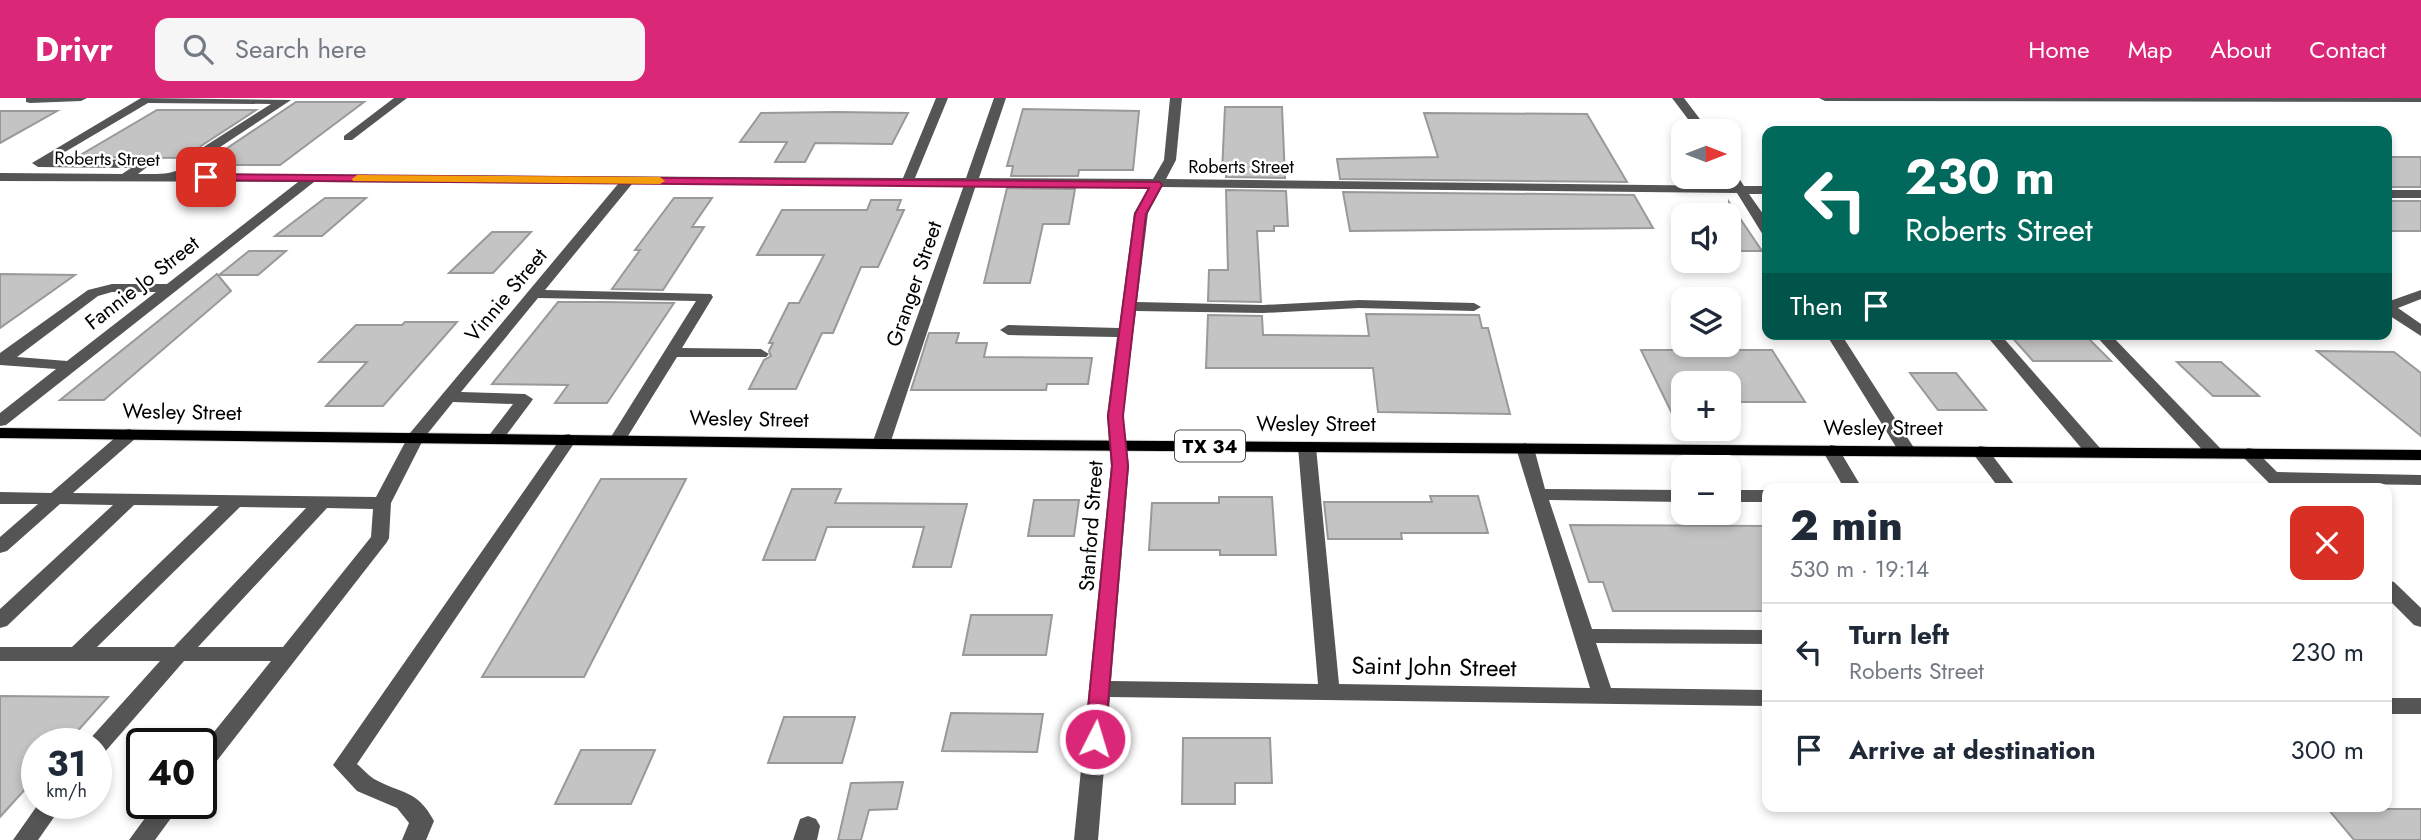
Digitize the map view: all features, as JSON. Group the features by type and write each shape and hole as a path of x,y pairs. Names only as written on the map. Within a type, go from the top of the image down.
{"main road":[{"name":"Wesley Street","path":"0,433 881,444 2421,455"}],"street":[{"path":"33,98 30,100 81,98"},
{"path":"348,138 401,98"},
{"path":"907,182 942,98"},
{"name":"Granger Street","path":"881,444 1000,98"},
{"name":"Stanford Street","path":"1086,840 1120,466 1115,416 1140,214 1170,160 1175,98"},
{"path":"1678,98 1694,119"},
{"path":"1825,98 2421,99"},
{"path":"127,176 145,164 38,163 148,99 286,99"},
{"path":"178,177 200,161 206,151 286,99"},
{"name":"Roberts Street","path":"0,177 971,182 1762,190"},
{"name":"Fannie Jo Street","path":"0,421 310,178"},
{"name":"Vinnie Street","path":"382,503 416,437 628,180"},
{"path":"1741,190 1762,223"},
{"path":"2392,194 2421,194"},
{"path":"0,360 93,293 112,288 170,288"},
{"path":"2392,305 2421,293"},
{"path":"534,294 706,297 617,440"},
{"path":"1129,306 1263,309 1359,304 1474,307"},
{"path":"2392,311 2421,331"},
{"path":"1008,330 1126,333"},
{"path":"1837,340 1907,451"},
{"path":"1997,340 2094,452"},
{"path":"2107,340 2215,453"},
{"path":"672,352 761,354"},
{"path":"0,360 71,366"},
{"path":"449,397 526,399 495,438"},
{"path":"0,547 130,434"},
{"path":"414,840 422,821 405,801 365,785 344,765 569,439"},
{"path":"1307,447 1329,692"},
{"path":"1525,448 1603,696"},
{"path":"1831,450 1850,483"},
{"path":"1980,451 2004,483"},
{"path":"2248,453 2279,483 2421,480"},
{"path":"1538,494 1671,496"},
{"path":"1741,496 1762,496"},
{"path":"0,498 382,503 380,538 217,745"},
{"path":"0,621 130,499"},
{"path":"76,655 235,501"},
{"path":"112,729 177,656 323,502"},
{"path":"2392,592 2421,620"},
{"path":"1584,636 1762,637"},
{"path":"0,654 290,654"},
{"name":"Saint John Street","path":"1100,689 1762,698"},
{"path":"25,840 40,819"},
{"path":"141,840 157,819"}],"building":[{"path":"296,102 364,102 280,165 220,165 229,159 211,159"},
{"path":"1225,107 1282,107 1285,178 1226,177 1226,172 1222,172"},
{"path":"1023,109 1139,111 1133,170 1079,170 1078,176 1011,176 1013,166 1007,166"},
{"path":"157,110 256,110 201,146 190,158 77,157"},
{"path":"0,111 57,111 0,143"},
{"path":"761,113 908,113 892,144 815,143 805,162 775,162 787,142 740,142"},
{"path":"1424,113 1587,114 1627,182 1340,179 1337,159 1438,157"},
{"path":"2392,157 2421,157 2421,187 2392,187"},
{"path":"1007,188 1075,189 1069,224 1043,224 1030,283 984,283"},
{"path":"1226,190 1286,191 1288,226 1274,226 1274,231 1257,231 1261,302 1208,301 1209,270 1228,270"},
{"path":"1343,192 1634,195 1653,228 1350,231"},
{"path":"325,198 366,198 322,236 275,236"},
{"path":"674,198 712,198 692,227 704,227 663,290 612,289 640,250 635,250"},
{"path":"871,200 901,200 897,210 904,210 878,267 861,267 833,333 822,333 796,389 749,389 764,360 771,356 769,351 773,343 769,343 789,303 799,303 824,255 757,255 782,210 867,210"},
{"path":"2392,201 2421,201 2421,231 2392,231"},
{"path":"1741,220 1762,251 1741,251"},
{"path":"492,232 531,232 493,273 449,273"},
{"path":"249,251 286,251 258,275 219,275"},
{"path":"0,274 75,275 0,328"},
{"path":"217,274 231,291 104,400 60,400"},
{"path":"558,302 674,303 607,403 555,403 568,385 492,384"},
{"path":"1366,314 1479,315 1482,328 1488,328 1510,414 1378,412 1373,368 1206,368 1208,315 1262,316 1263,335 1369,336"},
{"path":"405,322 457,322 383,406 326,406 367,362 319,362 356,325 402,325"},
{"path":"929,333 959,333 956,343 987,343 984,357 1092,358 1088,384 1047,384 1046,390 911,390"},
{"path":"2014,340 2090,340 2111,361 2033,361"},
{"path":"1641,350 1671,350 1671,357 1741,357 1741,350 1772,350 1805,402 1741,402 1741,371 1671,371 1671,411"},
{"path":"2317,351 2394,352 2421,373 2421,436"},
{"path":"2177,362 2221,362 2259,396 2213,396"},
{"path":"1910,373 1956,373 1986,410 1938,410"},
{"path":"601,479 686,479 584,677 482,677"},
{"path":"792,489 841,489 835,503 967,504 951,567 913,567 924,527 827,527 815,560 763,560"},
{"path":"1430,496 1478,496 1488,533 1401,533 1402,539 1328,539 1324,502 1432,502"},
{"path":"1219,497 1272,497 1276,555 1220,555 1220,550 1149,550 1152,503 1219,503"},
{"path":"1034,500 1079,500 1074,536 1028,536"},
{"path":"1570,525 1762,526 1762,611 1613,611 1603,582 1589,582"},
{"path":"971,615 1052,615 1046,655 963,655"},
{"path":"0,696 108,697 80,728 21,728 21,794 0,817"},
{"path":"951,713 1043,714 1037,752 942,751"},
{"path":"784,717 855,717 842,763 768,763"},
{"path":"1183,738 1270,738 1272,783 1235,783 1235,804 1182,804"},
{"path":"581,750 655,750 631,804 555,804"},
{"path":"903,782 897,809 869,810 861,840 838,840 851,783"},
{"path":"2421,809 2421,840 2354,840 2331,812"}],"slow traffic":[{"path":"357,179 660,181"}],"route":[{"path":"206,177 1057,182 1156,185 1140,214 1115,416 1120,466 1095,739"}]}
